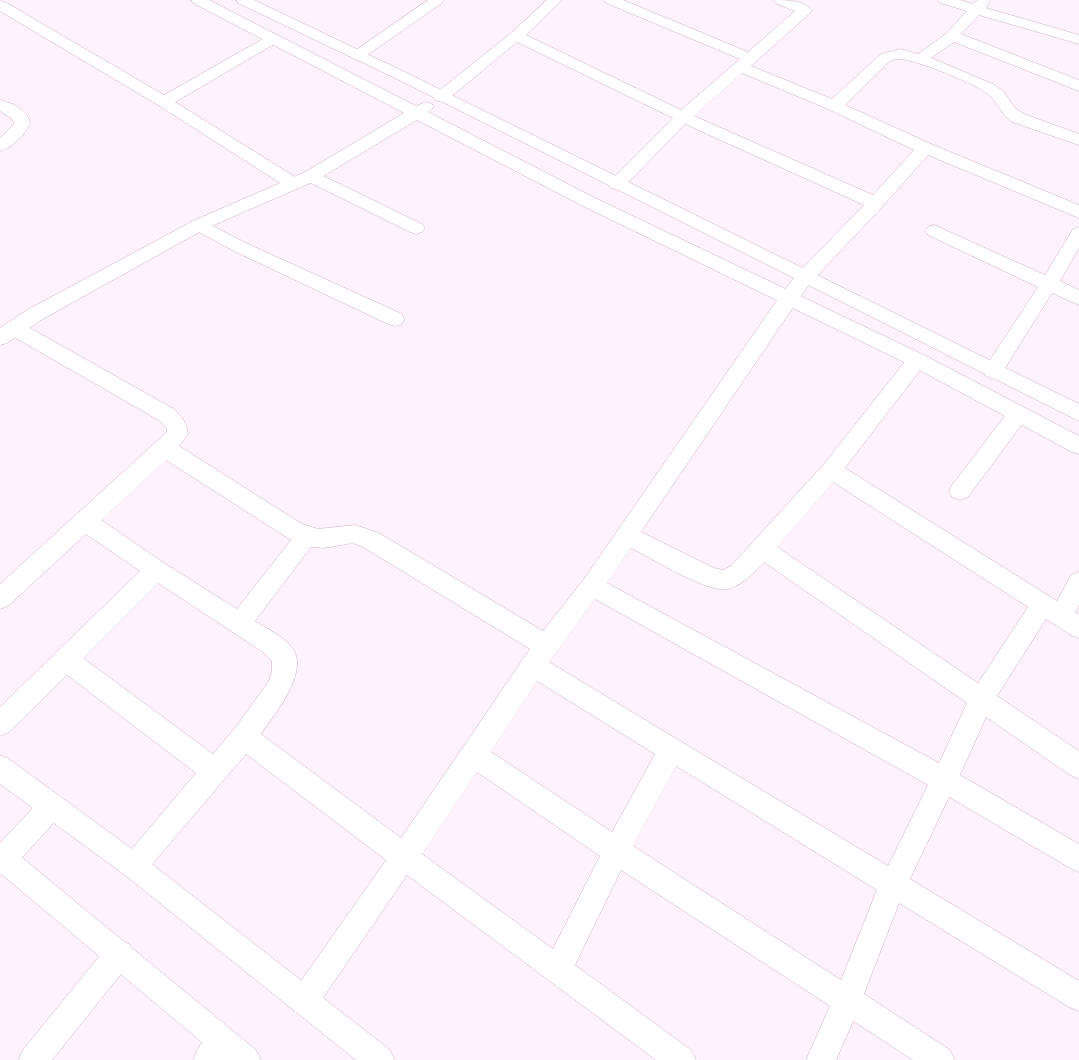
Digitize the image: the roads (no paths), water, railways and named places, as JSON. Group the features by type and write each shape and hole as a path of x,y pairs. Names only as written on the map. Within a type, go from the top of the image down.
{"street":[{"path":"198,0 589,202 917,360 1079,446"},
{"path":"243,0 441,96 1079,413"},
{"path":"358,55 437,0"},
{"path":"0,599 165,448 178,434 177,426 167,415 7,333 34,315 198,225 311,176 417,113 441,96 516,36 555,0"},
{"path":"611,0 745,62 924,148 1079,212"},
{"path":"780,0 810,5"},
{"path":"945,0 981,5 1079,40"},
{"path":"617,184 683,117 810,5"},
{"path":"920,59 952,36 981,5"},
{"path":"0,6 164,102 294,184"},
{"path":"516,36 683,117 876,202"},
{"path":"952,36 1079,86"},
{"path":"164,102 273,39"},
{"path":"834,106 885,58 891,55 900,54 920,59 994,90 1008,111 1020,118 1079,140"},
{"path":"0,105 22,117 22,123 19,131 0,146"},
{"path":"304,1000 474,755 540,656 592,586 789,298 805,277 876,202 924,148"},
{"path":"311,176 416,228"},
{"path":"198,225 242,248 395,319"},
{"path":"934,231 1079,298"},
{"path":"993,371 1049,284 1079,233"},
{"path":"627,535 711,578 725,580 739,574 832,470 917,360"},
{"path":"960,491 1018,414"},
{"path":"165,448 239,497 306,538 320,539 355,534 372,540 540,656 671,750 1079,997"},
{"path":"832,470 1061,616"},
{"path":"85,522 271,644 284,656 284,671 280,686 244,737 134,866"},
{"path":"239,624 306,538"},
{"path":"762,549 982,698 1079,766"},
{"path":"0,724 156,570"},
{"path":"820,1060 847,1001 893,885 982,698 1061,616 1079,582"},
{"path":"592,586 944,780 1079,859"},
{"path":"65,659 214,771"},
{"path":"244,737 404,857 681,1060"},
{"path":"558,970 616,851 671,750"},
{"path":"474,755 616,851 940,1060"},
{"path":"0,768 134,866 380,1060"},
{"path":"52,806 1,860 119,954 214,1033 215,1050 246,1060"},
{"path":"33,1060 119,954"}]}
